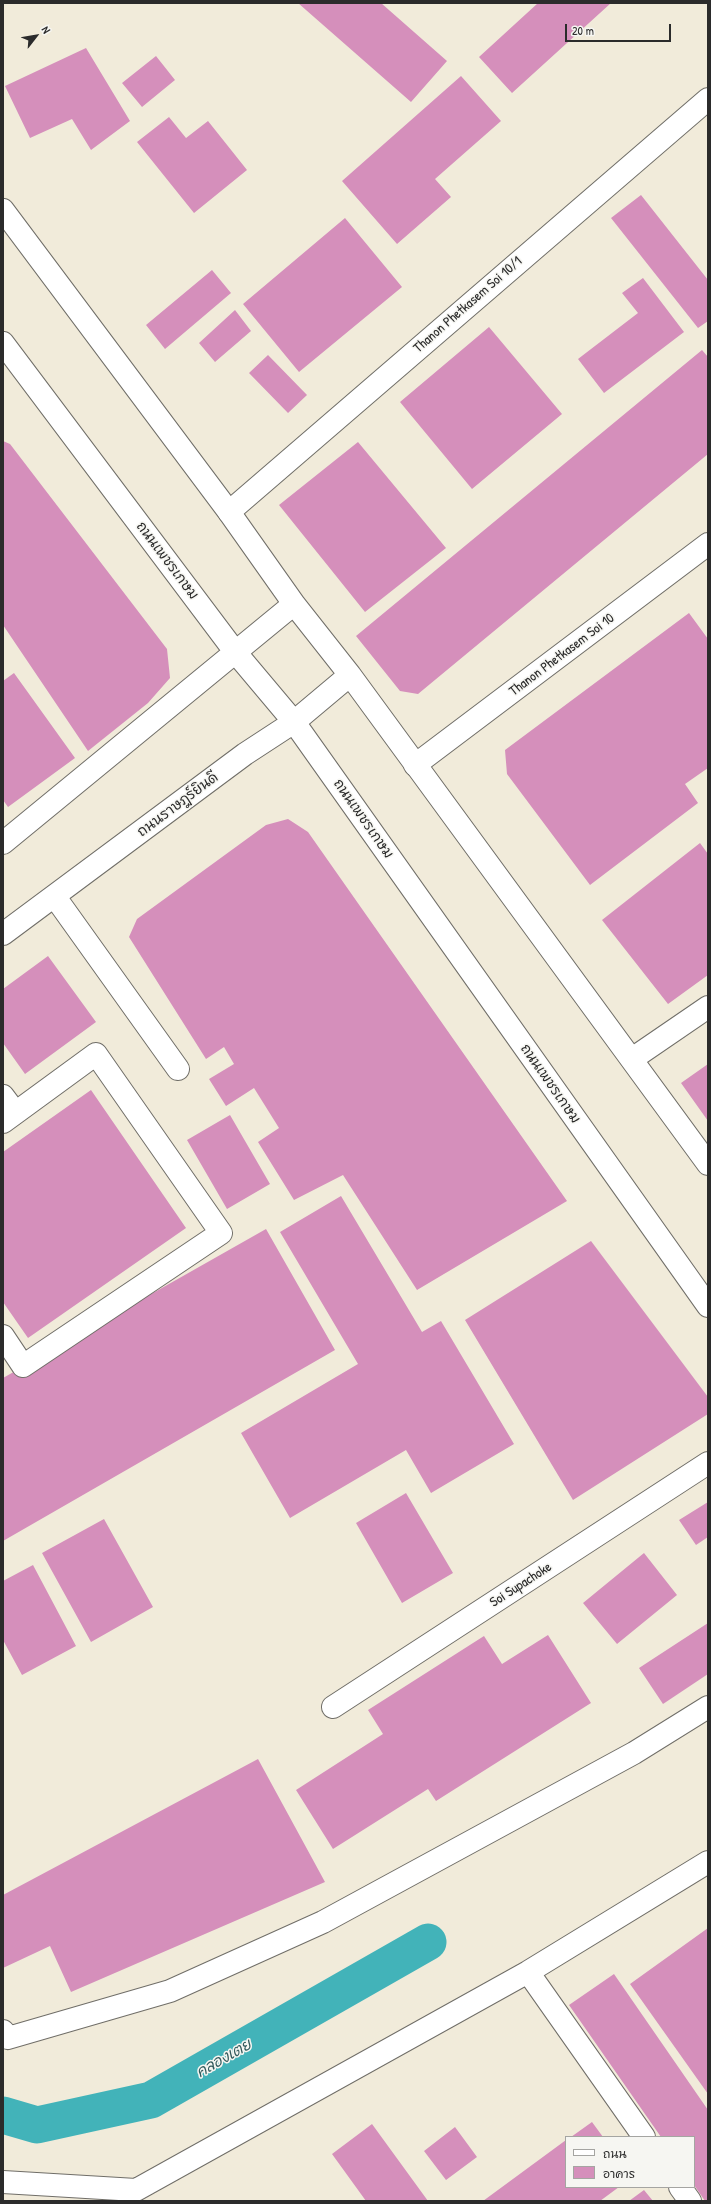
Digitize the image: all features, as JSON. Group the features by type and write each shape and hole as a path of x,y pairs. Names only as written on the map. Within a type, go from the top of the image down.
{"street":[{"name":"Thanon Phetkasem Soi 10/1","path":"229,512 708,99"},
{"path":"3,210 229,512 294,604 350,675 708,1164"},
{"name":"ถนนเพชรเกษม","path":"3,343 236,653 294,722 708,1306"},
{"name":"Thanon Phetkasem Soi 10","path":"415,765 708,544"},
{"path":"4,839 236,653 294,604"},
{"name":"ถนนราษฎร์ยินดี","path":"3,934 55,897 245,754 294,722 350,675"},
{"path":"55,897 178,1069"},
{"path":"632,1059 708,1007"},
{"path":"3,1336 23,1366 221,1233 96,1054 7,1110"},
{"name":"Soi Supachoke","path":"333,1707 708,1463"},
{"path":"3,2030 8,2038 170,1991 323,1922 634,1753 708,1707"},
{"path":"3,2182 136,2190 528,1972 708,1862"},
{"path":"528,1972 643,2136"},
{"path":"681,2188 690,2201"}],"building":[{"path":"298,3 381,3 447,61 411,102"},
{"path":"538,3 611,3 512,93 479,57"},
{"path":"86,48 130,121 91,150 72,119 30,138 5,86"},
{"path":"156,56 175,80 142,107 122,83"},
{"path":"461,76 501,121 435,179 451,197 397,244 342,181"},
{"path":"169,117 186,138 208,121 247,170 194,213 137,142"},
{"path":"641,195 708,280 708,321 698,328 611,218"},
{"path":"345,218 402,287 299,372 243,304"},
{"path":"212,270 231,293 165,349 146,325"},
{"path":"643,278 684,332 604,393 578,359 638,313 622,293"},
{"path":"235,310 251,331 215,362 199,343"},
{"path":"489,327 562,414 472,489 400,402"},
{"path":"702,350 708,357 708,454 418,694 400,691 356,636"},
{"path":"268,355 307,395 288,413 249,373"},
{"path":"3,441 10,444 167,649 170,678 148,703 88,751 3,625"},
{"path":"358,442 446,548 365,612 279,505"},
{"path":"689,613 708,639 708,768 685,784 698,803 590,885 507,774 505,750"},
{"path":"14,673 75,758 8,807 3,800 3,681"},
{"path":"288,819 308,832 567,1201 417,1290 343,1175 294,1200 258,1142 279,1128 254,1088 226,1106 209,1079 234,1064 224,1047 206,1059 129,937 137,919 266,825"},
{"path":"700,843 708,854 708,975 668,1004 602,920"},
{"path":"48,956 96,1022 25,1074 3,1043 3,989"},
{"path":"708,1064 708,1121 681,1083"},
{"path":"91,1090 186,1228 28,1338 3,1302 3,1152"},
{"path":"230,1115 270,1184 227,1209 187,1140"},
{"path":"341,1196 422,1332 441,1321 514,1444 431,1493 406,1450 290,1518 241,1433 358,1364 280,1232"},
{"path":"266,1229 335,1350 3,1541 3,1378"},
{"path":"591,1241 708,1397 708,1414 573,1500 465,1320"},
{"path":"406,1493 453,1573 402,1603 356,1523"},
{"path":"708,1502 708,1537 696,1545 679,1520"},
{"path":"104,1519 153,1607 91,1642 42,1553"},
{"path":"644,1553 677,1595 617,1644 583,1603"},
{"path":"33,1565 76,1646 22,1675 3,1640 3,1581"},
{"path":"708,1623 708,1674 663,1704 639,1668"},
{"path":"548,1635 591,1703 436,1801 428,1789 333,1849 296,1790 383,1734 368,1710 484,1636 502,1664"},
{"path":"258,1759 325,1882 71,1992 50,1946 3,1968 3,1895"},
{"path":"708,1928 708,2094 630,1984"},
{"path":"614,1974 708,2110 708,2201 705,2201 695,2186 695,2136 660,2136 569,2005"},
{"path":"592,2122 602,2136 572,2136"},
{"path":"372,2124 428,2201 366,2201 332,2154"},
{"path":"455,2127 477,2157 446,2180 424,2151"},
{"path":"565,2141 565,2188 618,2188 600,2201 483,2201"},
{"path":"644,2190 653,2201 629,2201"}],"waterway":[{"name":"คลองเตย","path":"3,2115 37,2125 151,2100 428,1942"}]}
